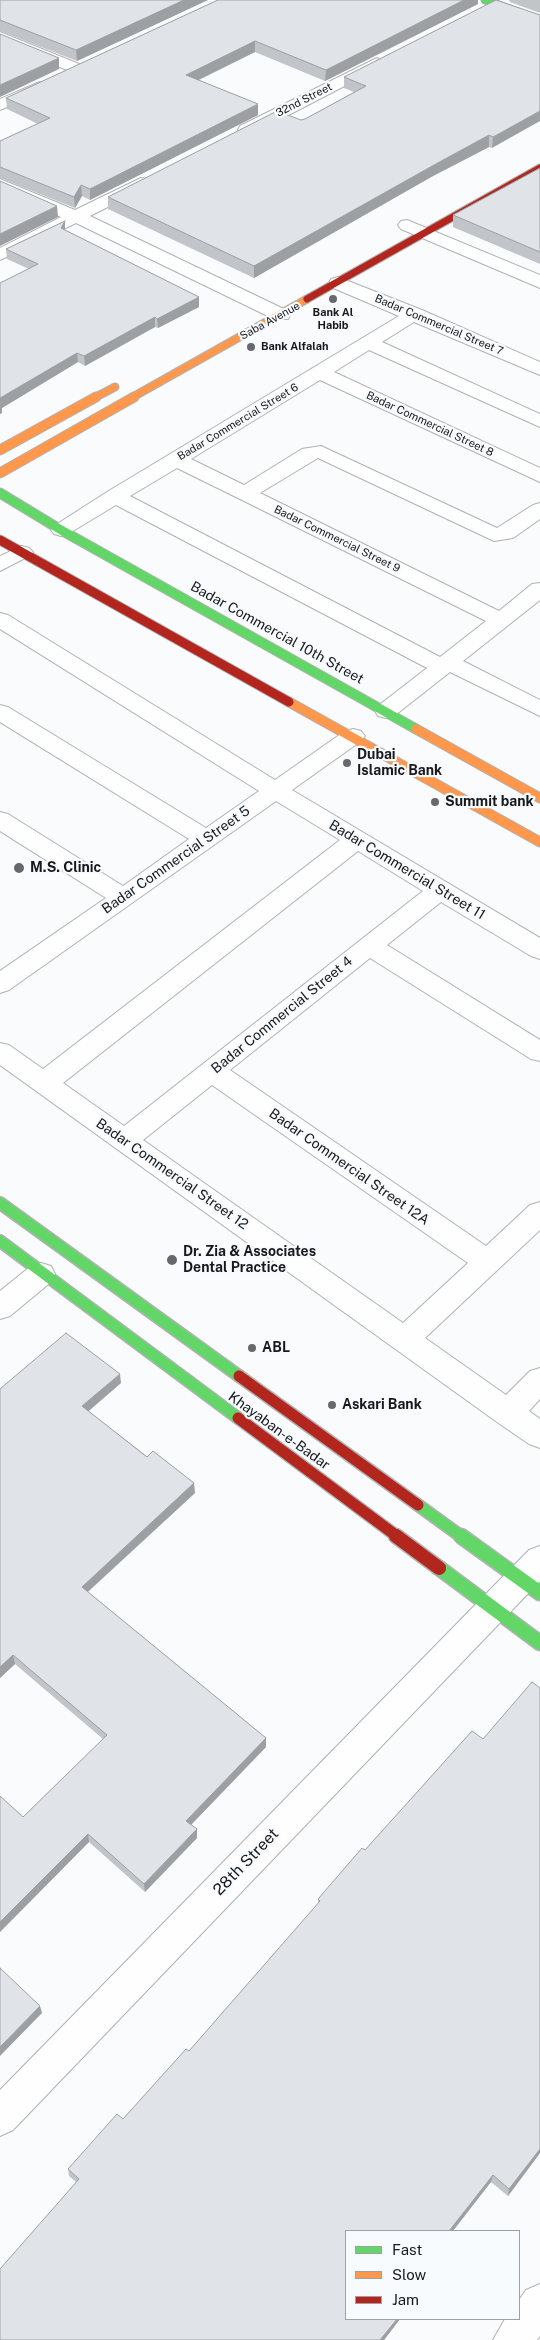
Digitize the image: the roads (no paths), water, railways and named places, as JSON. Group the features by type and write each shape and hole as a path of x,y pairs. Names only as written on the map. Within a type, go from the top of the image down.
{"main road":[{"path":"518,0 540,8"},
{"path":"489,4 540,20"},
{"name":"Saba Avenue","path":"0,473 338,282 424,225 540,168"},
{"name":"Saba Avenue","path":"244,315 266,303"},
{"path":"0,450 122,383"},
{"name":"Badar Commercial 10th Street","path":"0,493 61,530 540,798"},
{"path":"0,540 540,842"},
{"name":"Khayaban-e-Badar","path":"0,1203 534,1577"},
{"name":"Khayaban-e-Badar","path":"0,1241 41,1274 540,1643"}],"street":[{"path":"0,37 78,69"},
{"name":"32nd Street","path":"232,136 390,57"},
{"path":"0,105 95,61"},
{"path":"0,256 153,176"},
{"path":"0,184 266,303 281,315"},
{"path":"402,228 424,225 540,282"},
{"name":"Badar Commercial Street 7","path":"338,282 540,369"},
{"name":"Badar Commercial Street 6","path":"61,530 415,314"},
{"path":"369,343 540,421"},
{"name":"Badar Commercial Street 8","path":"321,373 540,476"},
{"path":"245,494 309,452 321,452 494,535 506,534 540,509"},
{"name":"Badar Commercial Street 9","path":"176,459 499,619"},
{"path":"114,496 445,664 539,707"},
{"path":"0,565 22,552"},
{"path":"386,711 499,619 540,589"},
{"name":"Badar Commercial Street 11","path":"0,620 275,790 540,950"},
{"path":"0,712 206,839"},
{"name":"Badar Commercial Street 5","path":"0,984 353,736"},
{"path":"0,820 123,897"},
{"path":"44,1083 357,839"},
{"name":"Badar Commercial Street 4","path":"124,1140 440,890"},
{"path":"369,946 540,1052"},
{"path":"0,956 21,970"},
{"name":"Badar Commercial Street 12","path":"0,1052 540,1435"},
{"name":"Badar Commercial Street 12A","path":"212,1072 486,1262"},
{"path":"405,1339 540,1213"},
{"path":"0,1308 41,1274"},
{"path":"508,1413 540,1380"},
{"name":"28th Street","path":"0,2117 492,1607 534,1577"},
{"path":"513,2340 540,2304"}],"place":[{"name":"Bank Al Habib","path":"333,299"},
{"name":"Bank Alfalah","path":"251,347"},
{"name":"Dubai Islamic Bank","path":"347,763"},
{"name":"Summit bank","path":"435,802"},
{"name":"M.S. Clinic","path":"19,868"},
{"name":"Dr. Zia & Associates Dental Practice","path":"172,1260"},
{"name":"ABL","path":"252,1348"},
{"name":"Askari Bank","path":"332,1405"}]}
